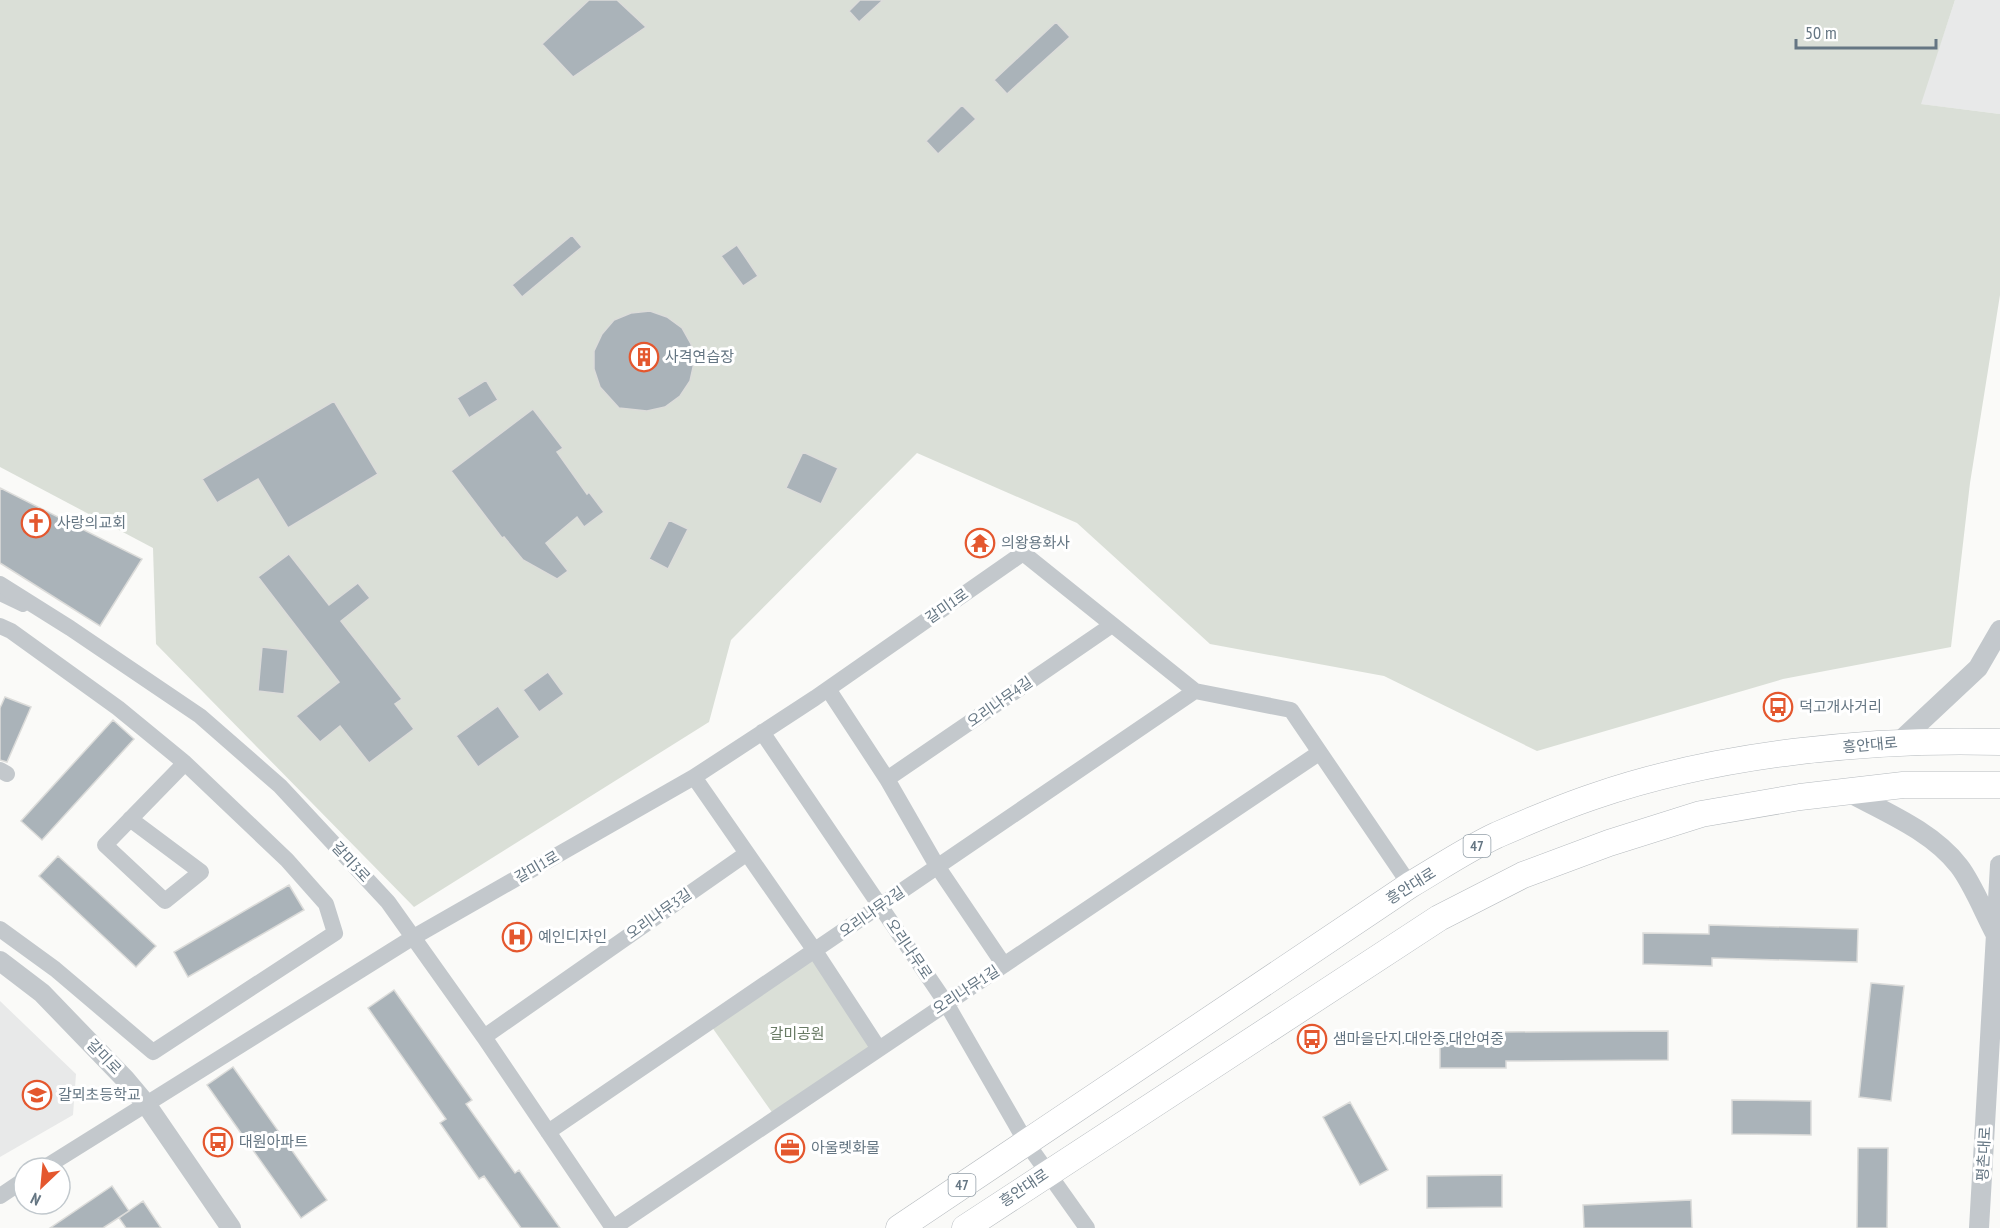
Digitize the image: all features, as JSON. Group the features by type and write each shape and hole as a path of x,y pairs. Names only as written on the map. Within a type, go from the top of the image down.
{"main road":[{"name":"흥안대로","path":"898,1228 1410,885 1495,836 1595,796 1688,770 1784,754 1899,742 2000,742"},
{"name":"흥안대로","path":"965,1228 1438,918 1523,875 1609,843 1701,814 1800,797 1903,785 2000,786"},
{"path":"971,1179 992,1210"}],"street":[{"name":"갈미1로","path":"63,1156 412,938 694,777 828,689 1023,553 1112,625"},
{"name":"갈미3로","path":"0,584 70,628 200,716 280,786 388,902 484,1037 613,1228"},
{"path":"0,595 70,628"},
{"path":"1112,625 1195,691 1291,710 1410,885"},
{"name":"오리나무4길","path":"887,779 1112,625"},
{"path":"0,626 118,708 185,763 287,860 326,904 335,933 153,1052 55,969 0,929"},
{"path":"1899,742 1978,668 2000,630"},
{"path":"828,689 887,779 937,866 1004,965"},
{"name":"오리나무2길","path":"549,1132 1195,691"},
{"name":"오리나무로","path":"762,732 946,1003 1026,1142 1087,1228"},
{"name":"오리나무1길","path":"613,1228 1319,753"},
{"path":"130,819 201,872 165,901 105,845 130,819 185,763"},
{"path":"694,777 815,951 879,1050"},
{"path":"1848,792 1920,832 1948,855 1959,866 1996,936"},
{"name":"오리나무3길","path":"484,1037 746,854"},
{"name":"평촌대로","path":"1980,1228 2000,864"},
{"name":"갈미로","path":"0,961 42,993 125,1078 146,1104 231,1228"}],"shaded area":[{"path":"1955,0 2000,0 2000,114 1920,104"},
{"name":"갈뫼초등학교","path":"0,1001 76,1074 73,1115 0,1157"}],"green space":[{"path":"0,0 1955,0 1921,104 2000,114 2000,295 1970,483 1951,647 1783,679 1537,751 1384,676 1210,644 1077,523 917,453 731,640 709,722 414,907 156,644 153,548 0,467"},
{"name":"갈미공원","path":"815,951 879,1049 776,1118 709,1023"}],"building":[{"path":"589,0 617,0 646,27 573,77 542,44"},
{"path":"860,0 883,0 859,22 849,11"},
{"path":"1056,22 1070,37 1007,94 994,80"},
{"path":"962,105 976,119 938,154 926,141"},
{"path":"572,235 582,247 522,297 512,285"},
{"path":"737,245 758,276 743,286 721,256"},
{"name":"사격연습장","path":"650,311 667,317 682,328 691,344 694,363 690,381 680,396 665,407 647,411 619,408 600,387 594,369 594,351 602,334 614,320 631,313"},
{"path":"486,380 498,400 469,418 457,398"},
{"path":"334,401 378,474 288,528 258,479 217,503 202,479"},
{"path":"533,409 563,448 557,452 587,494 589,492 604,512 584,527 577,517 546,543 568,571 557,579 523,560 504,537 502,538 451,471"},
{"path":"803,452 838,468 821,504 786,488"},
{"name":"사랑의교회","path":"0,488 142,559 100,626 0,563"},
{"path":"669,520 688,529 668,569 649,559"},
{"path":"289,554 329,605 358,583 370,598 341,621 402,699 395,704 414,729 369,763 340,726 320,742 296,716 339,682 258,577"},
{"path":"262,647 288,650 284,694 258,691"},
{"path":"548,672 564,694 539,712 523,690"},
{"path":"5,697 31,707 7,762 0,760 0,708"},
{"path":"498,706 520,737 478,767 456,736"},
{"path":"113,720 134,739 42,840 21,821"},
{"path":"58,856 156,946 136,967 39,876"},
{"path":"289,885 304,910 188,977 174,952"},
{"path":"1709,925 1858,929 1857,962 1712,958 1712,966 1643,964 1643,933 1709,934"},
{"path":"1871,983 1904,986 1891,1101 1859,1097"},
{"path":"394,990 472,1100 466,1104 515,1173 519,1170 560,1228 521,1228 484,1176 479,1179 440,1123 446,1119 368,1008"},
{"path":"1668,1031 1668,1060 1506,1061 1506,1068 1440,1068 1440,1038 1504,1038 1504,1032"},
{"path":"233,1067 327,1200 301,1218 207,1085"},
{"path":"1732,1100 1811,1101 1811,1135 1732,1134"},
{"path":"1350,1102 1388,1170 1360,1185 1323,1117"},
{"path":"1858,1148 1888,1148 1887,1228 1857,1228"},
{"path":"1502,1175 1502,1207 1427,1208 1427,1176"},
{"path":"112,1186 129,1211 103,1228 50,1228 68,1216 72,1216 72,1213"},
{"path":"1691,1200 1692,1228 1584,1228 1583,1205"},
{"path":"143,1201 161,1228 126,1228 119,1218"}],"place":[{"name":"사격연습장","path":"644,357"},
{"name":"사랑의교회","path":"36,523"},
{"name":"의왕용화사","path":"980,543"},
{"name":"덕고개사거리","path":"1778,707"},
{"name":"예인디자인","path":"517,937"},
{"name":"샘마을단지.대안중.대안여중","path":"1312,1039"},
{"name":"갈뫼초등학교","path":"37,1095"},
{"name":"대원아파트","path":"218,1142"},
{"name":"아울렛화물","path":"790,1148"}]}
